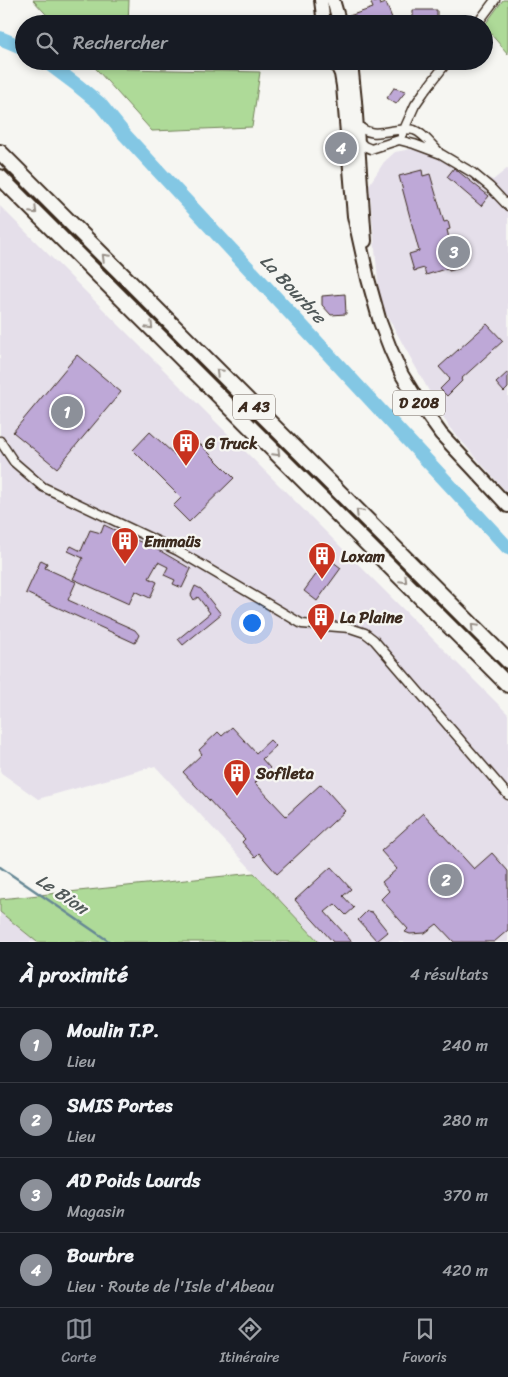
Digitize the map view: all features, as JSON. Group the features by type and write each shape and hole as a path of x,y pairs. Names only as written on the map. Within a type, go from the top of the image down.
{"highway":[{"name":"A 43","path":"0,152 508,661"},
{"name":"A 43","path":"0,177 508,685"}],"main road":[{"path":"321,0 323,15"},
{"path":"332,0 337,15"},
{"name":"D 208","path":"339,70 357,140 368,278"},
{"name":"D 208","path":"351,70 349,157 354,216 368,278 383,331 402,375 421,406 442,434 508,506"}],"street":[{"path":"484,15 496,0"},
{"path":"399,140 416,105 441,70"},
{"path":"351,120 361,129 369,132"},
{"path":"349,157 362,134 404,129 415,130 441,154"},
{"path":"357,140 371,149"},
{"path":"360,167 364,153 399,140 441,154 473,173 508,206"},
{"path":"0,441 14,462 43,487 178,551 302,624 350,628 374,640 508,795"}],"shaded area":[{"path":"411,149 493,180 508,168 508,494 449,427 380,303 369,185 384,162 395,152"},
{"path":"0,206 508,714 508,942 319,942 155,766 38,799 0,772"},
{"path":"0,912 37,942 0,942"}],"green space":[{"path":"33,0 129,0 128,15 47,15"},
{"path":"503,0 508,0 508,54 493,36 492,15"},
{"path":"97,70 260,72 252,127 152,131"},
{"path":"254,873 319,942 37,942 0,912 0,899"}],"building":[{"path":"378,0 380,5 386,3 391,15 352,15 373,8 371,3"},
{"path":"413,10 437,10 437,15 413,15"},
{"path":"394,88 406,91 396,104 387,98"},
{"path":"454,168 489,196 481,206 447,177"},
{"path":"422,170 423,176 430,174 444,222 448,221 450,229 447,230 451,246 460,243 464,258 459,264 460,268 449,271 448,268 426,275 424,268 414,271 409,254 419,251 399,176"},
{"path":"345,294 346,314 331,315 322,305 322,296"},
{"path":"487,324 503,341 461,379 462,381 447,396 440,389 450,379 439,367"},
{"path":"77,355 121,392 57,468 13,432"},
{"path":"508,372 508,388 504,392 496,383"},
{"name":"G Truck","path":"150,432 175,455 193,437 234,478 189,522 173,506 181,498 133,450"},
{"name":"Emmaüs","path":"104,525 162,552 191,569 182,588 173,584 175,580 164,575 168,567 158,562 149,578 157,582 150,598 135,591 129,604 73,579 83,558 68,551 71,546 81,551 90,530 101,533"},
{"name":"Loxam","path":"328,558 341,568 317,601 304,591"},
{"path":"41,560 47,563 45,568 76,582 68,600 135,630 139,635 135,643 26,593"},
{"path":"195,586 201,589 221,614 183,645 178,639 210,613 198,597 194,600 191,595"},
{"name":"Sofileta","path":"232,727 256,753 270,740 276,746 262,759 270,768 255,783 286,816 321,784 345,811 277,874 259,853 255,857 242,842 245,839 183,772 202,754 199,750 218,732 222,736"},
{"path":"423,813 474,869 492,853 508,871 508,930 494,942 454,942 437,924 425,933 410,934 405,932 408,929 381,899 389,891 382,882 397,869 381,851"},
{"path":"331,867 351,889 343,896 354,908 346,915 335,904 325,912 352,942 333,942 295,900"},
{"path":"367,911 372,912 388,932 377,941 358,920"}],"waterway":[{"name":"La Bourbre","path":"0,38 15,44"},
{"name":"La Bourbre","path":"57,70 100,104 125,135 508,548"},
{"name":"Le Bion","path":"0,867 110,942"}],"place":[{"name":"Bourbre","path":"341,148"},
{"name":"AD Poids Lourds","path":"454,252"},
{"name":"Moulin T.P.","path":"67,412"},
{"name":"G Truck","path":"186,467"},
{"name":"Emmaüs","path":"125,565"},
{"name":"Loxam","path":"322,580"},
{"name":"La Plaine","path":"321,641"},
{"name":"Sofileta","path":"237,797"},
{"name":"SMIS Portes","path":"446,880"}]}
